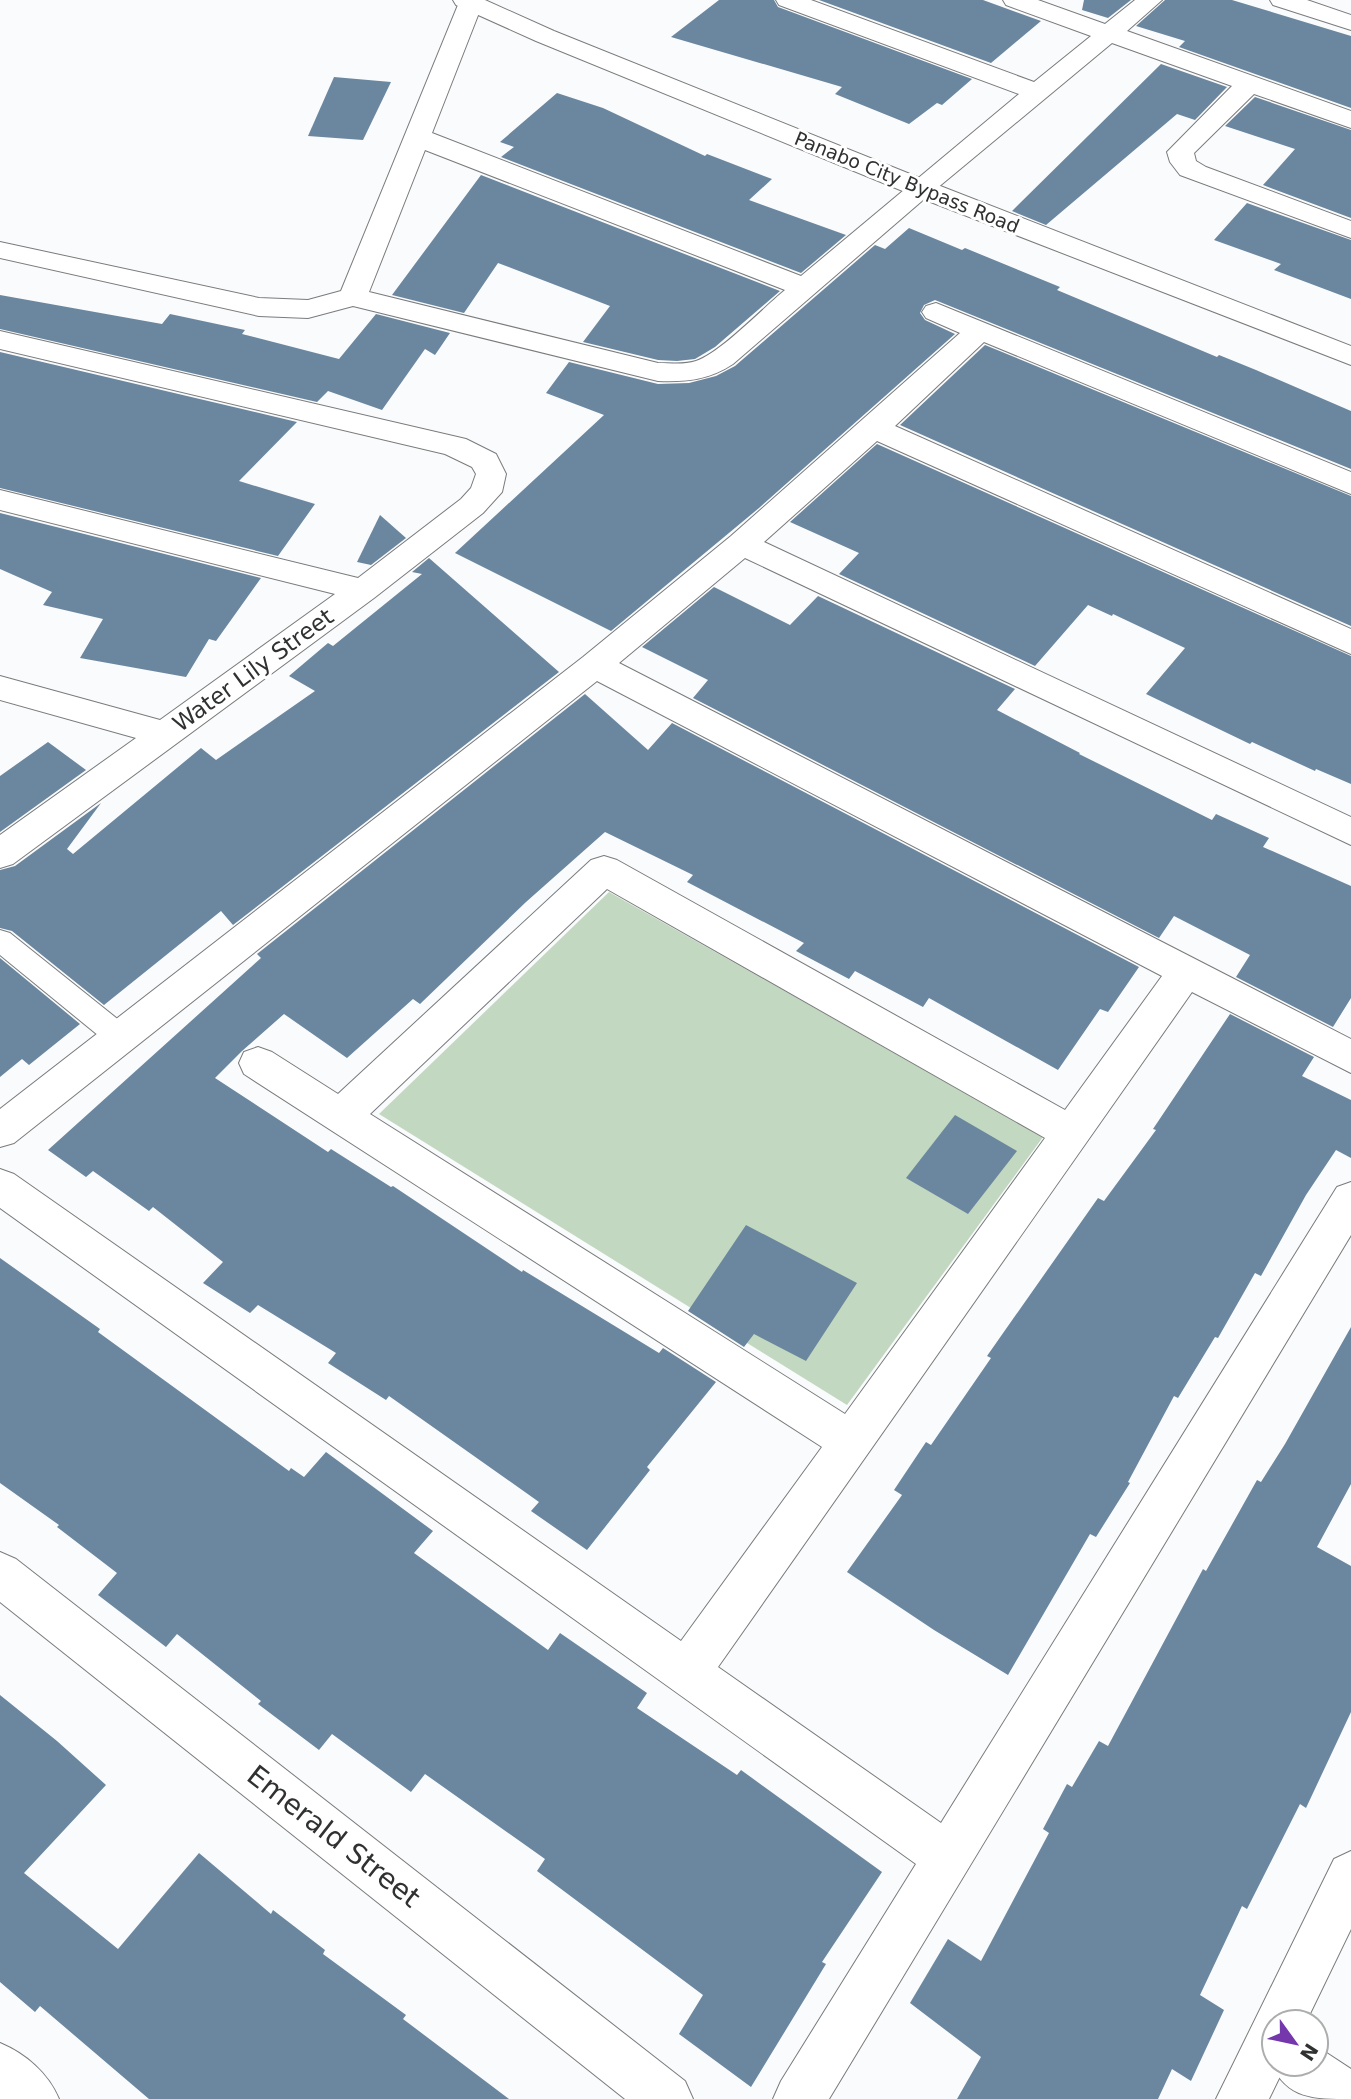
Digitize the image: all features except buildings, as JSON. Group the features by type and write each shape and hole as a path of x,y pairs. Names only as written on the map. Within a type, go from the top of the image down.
{"street":[{"path":"788,0 1036,92"},
{"path":"1016,0 1351,120"},
{"path":"0,250 259,307 308,309 353,297 629,366 682,373 705,369 723,358 920,188 1150,0"},
{"path":"353,297 469,1"},
{"name":"Panabo City Bypass Road","path":"469,1 545,36 920,188 1351,356"},
{"path":"1287,2 1351,3"},
{"path":"1287,2 1351,23"},
{"path":"1249,85 1180,152 1181,161 1196,173 1351,230"},
{"path":"417,137 805,288"},
{"path":"936,312 1351,484"},
{"path":"0,1131 595,665 743,544 979,330"},
{"name":"Water Lily Street","path":"0,340 455,446 485,461 491,474 486,492 472,506 363,590 0,854"},
{"path":"874,428 1351,642"},
{"path":"0,500 363,590"},
{"path":"743,544 1351,832"},
{"path":"595,665 1351,1057"},
{"path":"0,688 167,734"},
{"path":"341,1116 604,870 1071,1133"},
{"path":"687,1672 1186,971"},
{"path":"258,1063 852,1442"},
{"path":"0,1186 948,1857"},
{"path":"799,2099 1351,1199"},
{"name":"Emerald Street","path":"0,1574 667,2099"},
{"path":"1293,2008 1351,1876"},
{"path":"0,2069 33,2099"},
{"path":"1242,2099 1260,2071"},
{"path":"1323,2078 1350,2099"}],"lane":[{"path":"0,940 120,1037"}],"green space":[{"path":"609,892 1043,1137 847,1405 379,1114"}]}
